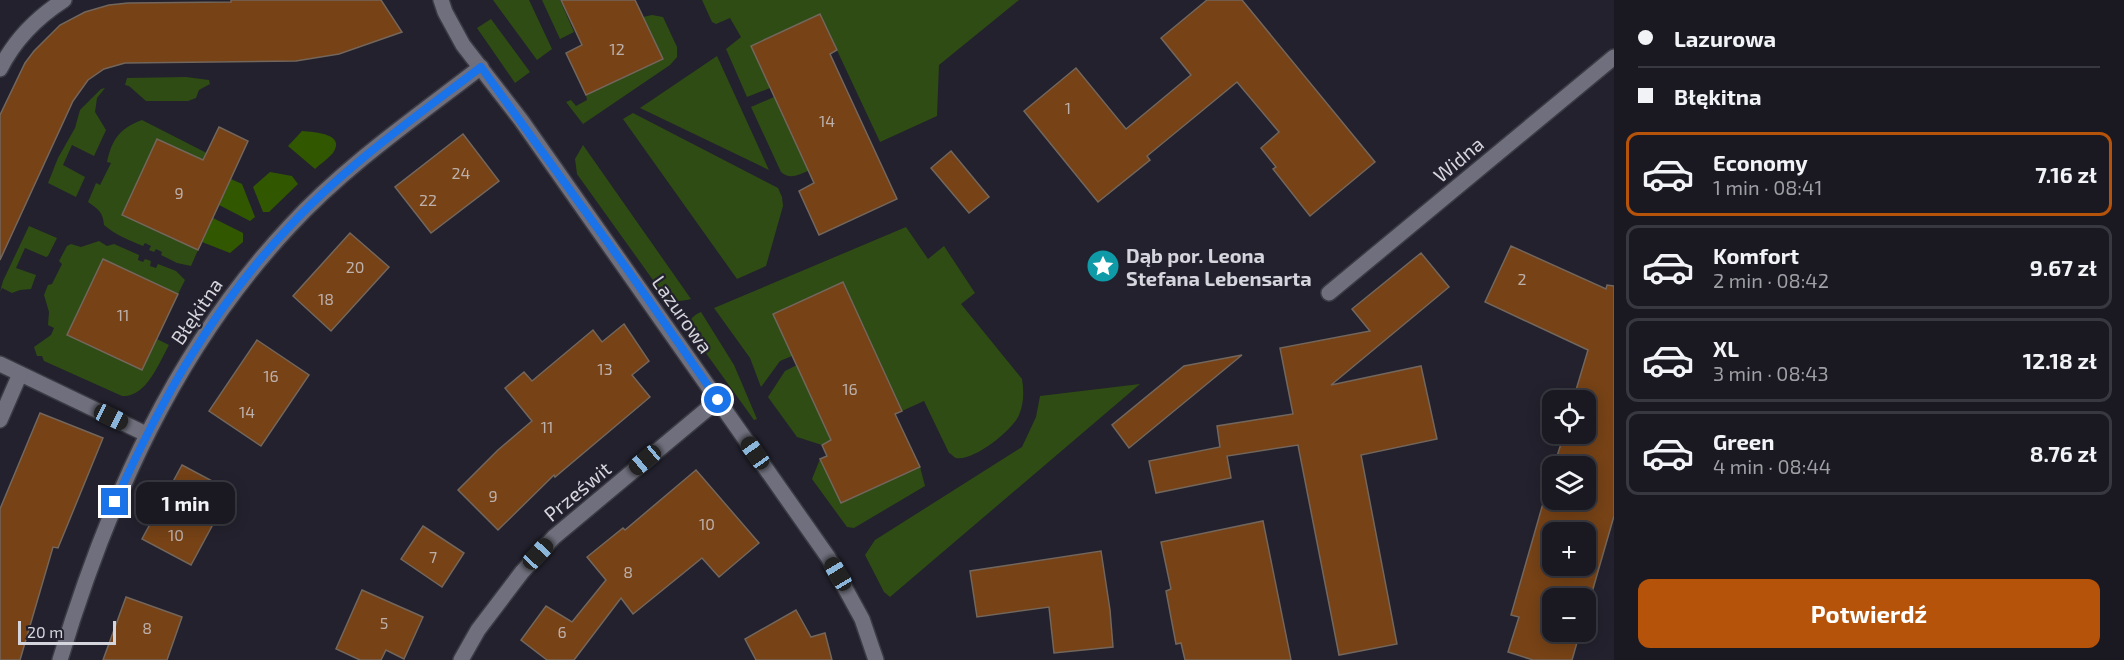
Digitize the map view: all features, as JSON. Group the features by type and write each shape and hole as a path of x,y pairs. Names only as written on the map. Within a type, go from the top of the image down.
{"street":[{"path":"1,66 18,38 35,21 64,0"},
{"name":"Lazurowa","path":"441,0 463,45 627,269 828,557 862,619 876,660"},
{"name":"Widna","path":"1329,293 1614,57"},
{"name":"Błękitna","path":"60,660 107,520 146,434 175,379 243,279 290,225 329,188 481,67"},
{"path":"0,364 146,434"},
{"path":"0,420 20,374"},
{"name":"Prześwit","path":"461,660 478,630 522,572 554,537 718,400"}],"green space":[{"path":"493,0 529,0 552,49 537,60"},
{"path":"542,0 560,0 574,32 560,39"},
{"path":"702,0 1019,0 939,65 937,116 880,142 820,14 751,46 770,88 747,97 726,49 741,37 730,18 716,24 712,22"},
{"path":"652,15 663,17 677,47 677,57 670,65 583,124 566,102 571,100 576,106 587,100 586,95 663,59 643,17"},
{"path":"491,19 530,72 515,83 477,28"},
{"path":"717,56 769,170 640,108"},
{"path":"186,77 209,80 210,84 199,90 196,98 188,101 146,101 125,85 127,78"},
{"path":"105,88 97,98 95,112 106,130 94,156 72,145 63,165 85,177 76,197 48,183 58,158 75,128 80,110 101,89"},
{"path":"774,97 808,171 791,176 781,172 751,107"},
{"path":"633,113 778,188 783,206 766,266 737,279 623,119"},
{"path":"142,120 236,168 233,174 157,139 122,215 198,250 191,266 177,263 161,255 162,252 156,249 154,252 149,250 151,246 145,243 143,246 113,232 104,225 99,211 88,202 96,183 100,185 111,163 107,162 114,141 128,127"},
{"path":"302,131 320,133 335,141 336,146 333,153 315,169 288,146"},
{"path":"583,145 691,299 676,301 663,294 577,174 575,159"},
{"path":"270,172 292,176 298,184 269,212 263,212 253,187"},
{"path":"231,179 242,184 255,217 250,221 219,205"},
{"path":"213,218 243,233 243,242 230,253 202,242"},
{"path":"29,226 57,238 46,257 25,248 16,268 36,275 31,289 12,293 2,288 0,292 3,281"},
{"path":"906,227 928,259 944,246 975,293 961,304 1022,379 1023,402 1015,421 992,444 963,458 956,458 949,453 924,401 902,411 843,282 773,314 792,356 780,361 761,387 750,358 714,308"},
{"path":"99,241 107,246 114,244 139,255 138,260 151,261 150,266 156,268 158,264 176,271 185,280 178,294 103,259 67,334 142,370 157,339 169,345 151,378 138,391 130,395 122,396 44,361 42,356 37,356 34,347 51,335 54,328 48,325 49,312 44,295 62,264 59,261 67,246 71,244 81,247"},
{"path":"701,312 734,365 757,419 754,420 690,331 691,319"},
{"path":"797,365 831,440 822,445 797,437 768,397 785,371"},
{"path":"1140,384 890,597 884,592 865,555 875,540 1022,447 1036,417 1040,396"},
{"path":"820,459 841,503 920,467 925,486 854,528 847,527 812,479"}],"building":[{"path":"231,0 381,0 402,32 339,54 296,61 125,63 104,69 88,80 73,101 0,260 0,115 25,63 34,51 60,25 85,12 109,5 231,2"},
{"path":"561,0 635,0 663,59 586,95 566,53 582,45"},
{"path":"1207,0 1242,0 1375,162 1310,216 1273,169 1276,167 1261,148 1279,132 1237,82 1147,156 1150,160 1098,202 1024,111 1076,68 1126,129 1191,75 1161,38"},
{"path":"820,14 837,50 830,54 897,199 819,235 799,191 814,183 751,46"},
{"path":"219,127 248,141 198,250 122,215 157,139 203,160"},
{"path":"463,134 499,181 431,233 395,187"},
{"path":"951,151 989,197 969,213 931,168"},
{"path":"350,233 389,267 331,331 293,296"},
{"path":"1511,246 1606,289 1607,285 1614,286 1614,516 1593,588 1542,588 1542,642 1577,642 1572,660 1533,660 1508,652 1519,617 1511,615 1542,507 1542,510 1596,510 1596,456 1557,456 1561,444 1596,444 1596,390 1576,390 1588,350 1485,302"},
{"path":"1421,253 1449,287 1331,385 1421,366 1437,439 1361,455 1397,644 1339,655 1298,445 1227,456 1231,478 1156,493 1149,461 1220,447 1217,426 1293,414 1280,348 1370,331 1352,309"},
{"path":"103,259 178,294 142,370 67,335"},
{"path":"843,282 902,411 895,414 920,467 841,503 820,459 827,456 822,445 831,440 773,314"},
{"path":"624,324 649,361 632,375 650,397 555,477 554,475 498,530 458,490 498,450 532,421 505,388 524,372 532,381 593,330 602,342"},
{"path":"257,340 309,375 261,446 209,411"},
{"path":"1242,355 1129,448 1112,425 1184,366"},
{"path":"40,413 103,438 58,548 53,547 20,660 0,660 0,509"},
{"path":"182,465 231,491 191,565 142,539"},
{"path":"696,470 759,543 719,577 702,558 633,614 621,598 574,660 547,660 521,640 546,606 572,622 606,580 587,557 623,528 625,530"},
{"path":"1263,521 1291,660 1185,660 1181,643 1176,644 1166,591 1171,589 1161,542"},
{"path":"423,526 464,553 442,587 401,559"},
{"path":"1101,551 1113,647 1054,653 1049,607 977,617 970,571"},
{"path":"362,590 423,617 404,659 386,650 381,660 360,660 336,649"},
{"path":"126,597 182,617 167,660 103,660"},
{"path":"796,610 811,637 825,633 832,660 756,660 745,639"}],"place":[{"name":"Dąb por. Leona Stefana Lebensarta","path":"1103,266"}],"route":[{"path":"115,502 146,434 175,379 243,279 290,225 329,188 391,136 481,67 521,120 718,400"}]}
